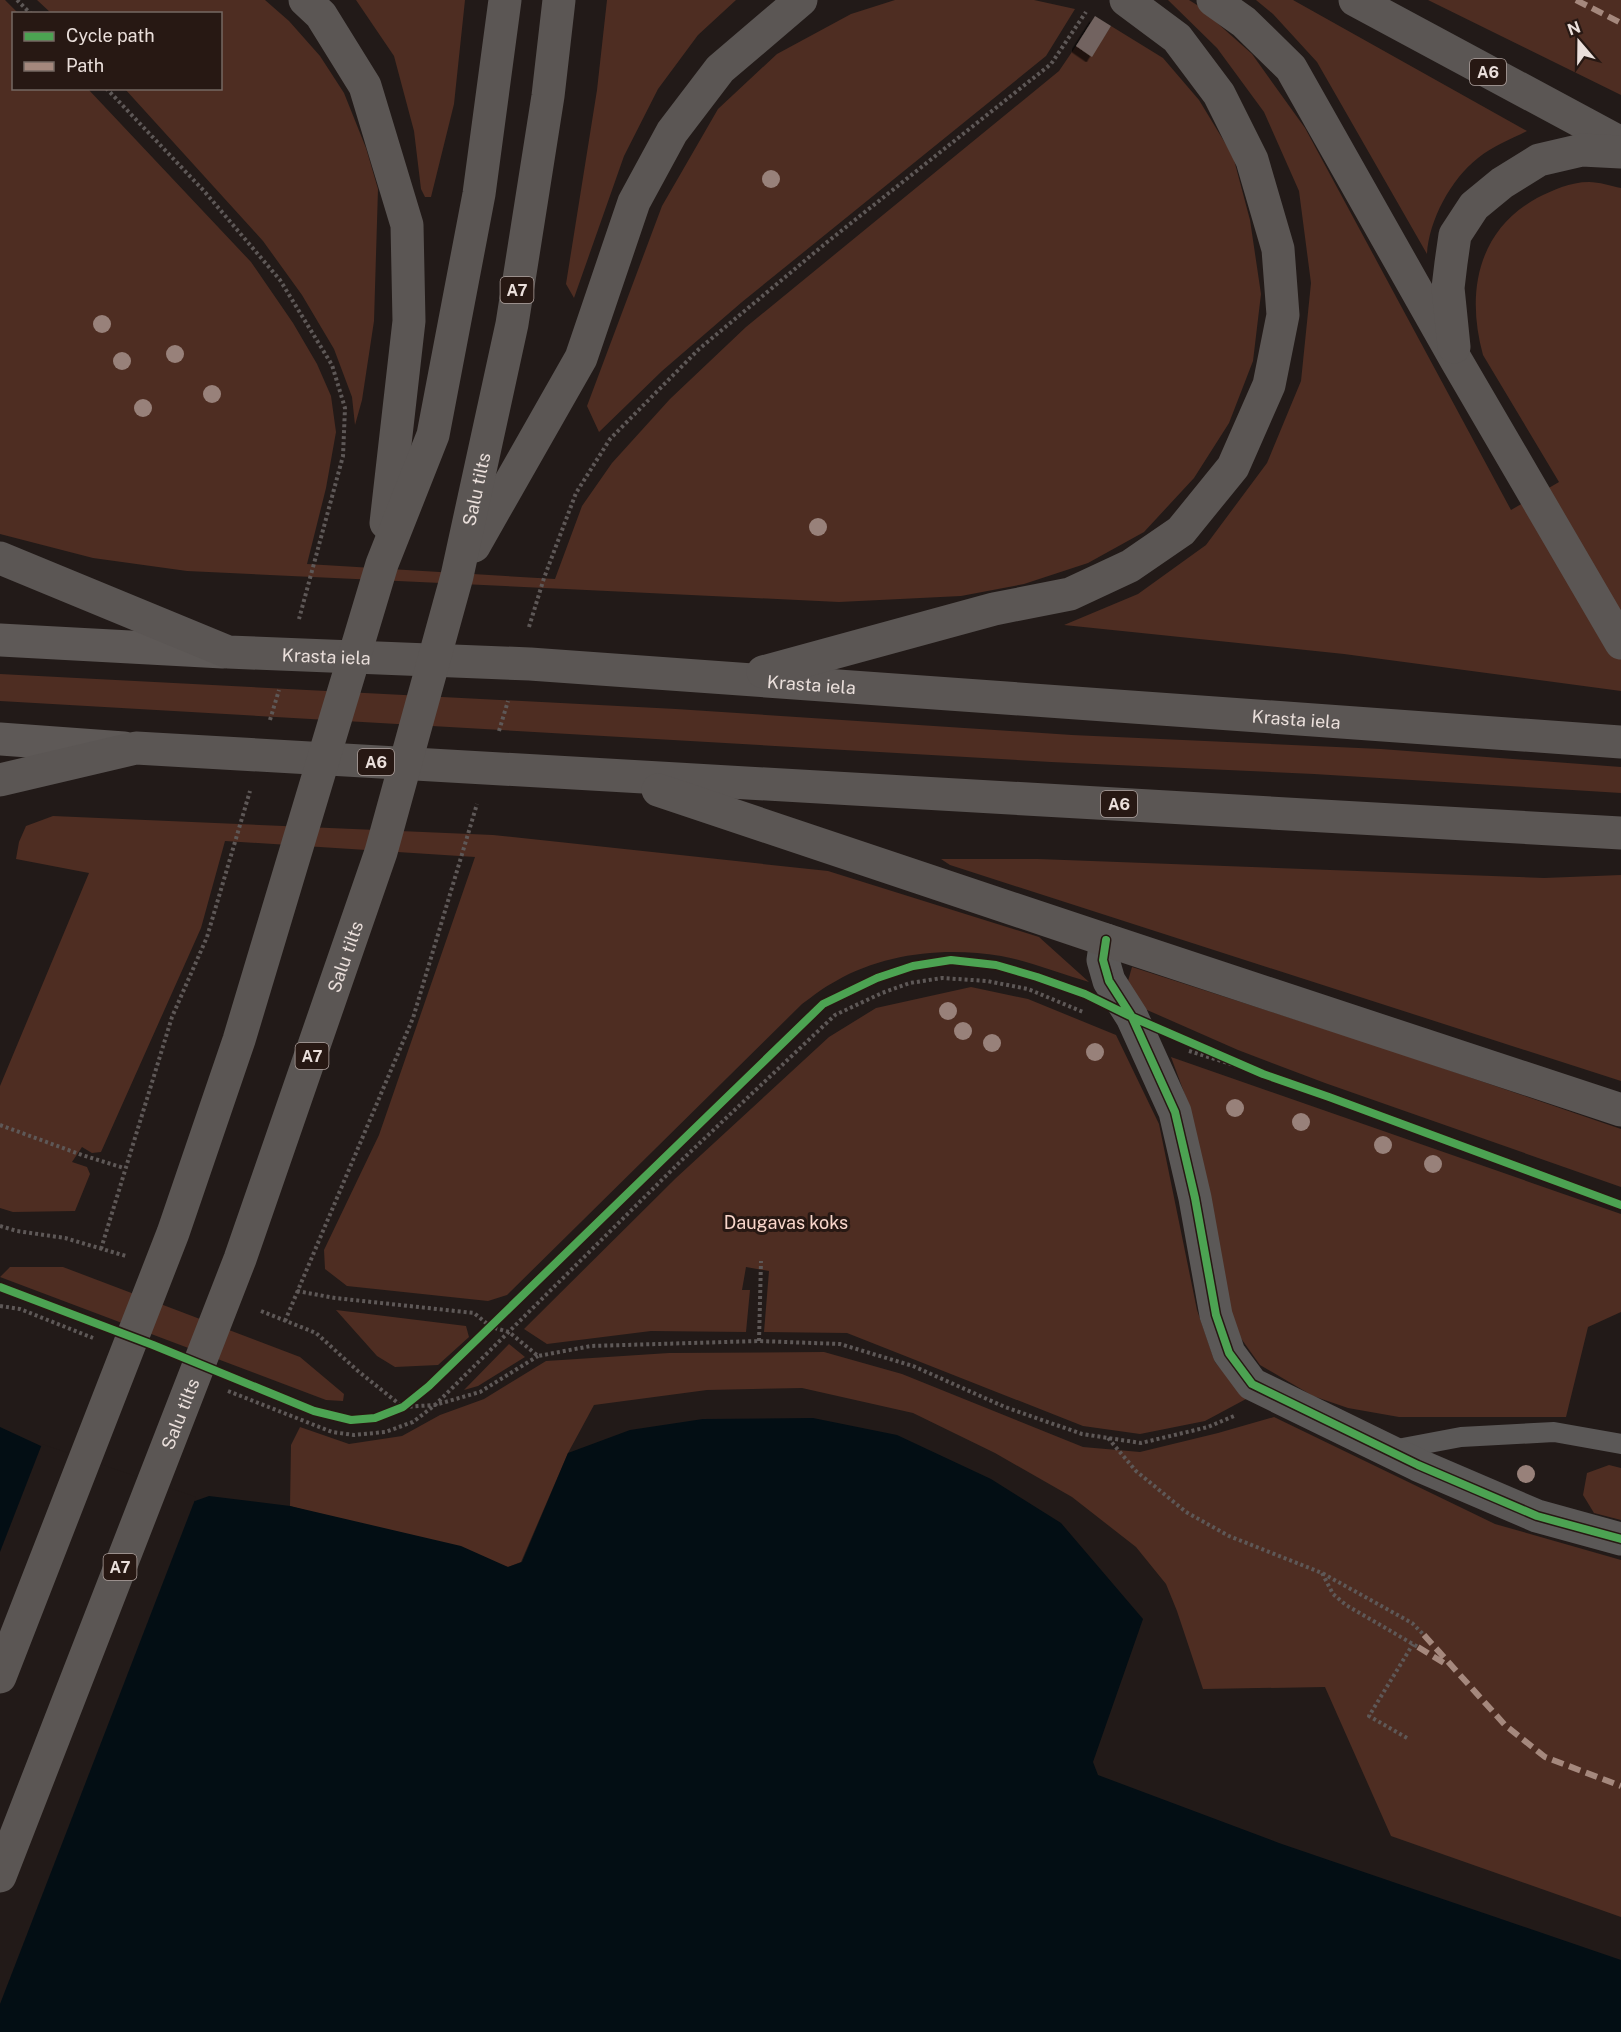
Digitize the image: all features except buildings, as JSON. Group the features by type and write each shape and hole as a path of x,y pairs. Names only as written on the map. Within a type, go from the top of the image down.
{"highway":[{"path":"305,0 321,15 365,86 407,225 408,321 382,564"},
{"path":"0,1677 173,1233 239,1040 382,564 434,435 479,194 505,0"},
{"name":"Salu tilts","path":"0,1876 240,1259 381,852 457,576 512,324 548,96 559,0"},
{"path":"457,576 580,358 634,202 672,132 720,69 801,0"},
{"path":"738,678 994,609 1070,594 1130,566 1181,531 1233,467 1269,385 1283,315 1278,249 1252,160 1219,94 1177,38 1126,0"},
{"path":"1213,0 1244,22 1291,68 1455,360 1621,644"},
{"name":"A6","path":"1355,0 1621,144"},
{"path":"1455,360 1448,288 1450,263 1455,235 1474,206 1503,183 1539,160 1582,150 1621,152"},
{"path":"0,558 228,652"},
{"name":"Krasta iela","path":"228,652 530,664 1621,742"},
{"name":"A6","path":"0,780 136,748 1621,833"},
{"path":"616,776 1621,1110"}],"main road":[{"name":"Krasta iela","path":"0,640 228,652"},
{"path":"0,739 136,748"}],"street":[{"path":"1106,940 1103,960 1109,981 1132,1017 1175,1113 1196,1198 1216,1315 1229,1353 1252,1384 1390,1451 1537,1516 1621,1539"}],"lane":[{"path":"1390,1451 1461,1437 1554,1432 1621,1444"}],"path":[{"path":"17,0 29,12"},
{"path":"527,634 544,578 576,493 610,439 699,349 826,243 1051,64 1086,12"},
{"path":"108,90 204,191 280,280 332,365 345,408 343,456 299,620"},
{"path":"267,731 280,686"},
{"path":"498,734 508,700"},
{"path":"101,1249 172,1017 207,938 251,786"},
{"path":"285,1321 412,1018 478,801"},
{"path":"227,1390 332,1432 354,1436 385,1432 413,1422 435,1405 686,1156 835,1015 910,983 942,978 987,981 1028,989 1140,1036 1274,1078"},
{"path":"1196,1044 1263,1074"},
{"path":"0,1125 124,1168"},
{"path":"0,1226 17,1231 65,1238 132,1258"},
{"path":"759,1341 761,1261"},
{"path":"297,1291 335,1298 474,1313 491,1327 509,1332 538,1356"},
{"path":"0,1306 20,1309 96,1339"},
{"path":"255,1308 316,1334 403,1407 435,1405 480,1392 538,1356 591,1346 759,1341 840,1344 913,1366 1005,1407 1082,1434 1141,1443 1208,1427 1280,1398"},
{"path":"483,1334 499,1318"},
{"path":"394,1411 412,1400"},
{"path":"1107,1438 1136,1472 1186,1512 1229,1536 1322,1573 1412,1623 1424,1635"},
{"path":"1322,1573 1333,1594 1346,1605 1418,1647"},
{"path":"1407,1738 1369,1716 1413,1644"}],"green space":[{"path":"0,0 5,0 17,12 12,12 12,90 89,90 251,262 293,323 317,364 331,396 336,432 326,488 307,564 555,579 582,506 612,463 670,399 746,327 1059,71 1076,46 1091,56 1111,26 1163,58 1199,100 1233,156 1250,220 1261,294 1253,361 1229,423 1194,478 1144,532 1088,563 1024,584 961,596 839,602 187,571 93,558 0,534"},
{"path":"37,0 265,0 289,21 320,56 344,93 366,148 378,189 374,321 362,400 355,425 352,397 334,349 302,295 263,241 126,90 222,90 222,12 50,12"},
{"path":"356,0 465,0 454,104 431,197 425,197 421,189 414,131 394,56"},
{"path":"607,0 736,0 698,35 658,89 624,156 574,298 566,284 597,90"},
{"path":"895,0 1034,0 1075,9 1046,56 742,302 662,371 599,432 587,406 662,206 718,109 777,54 851,14"},
{"path":"1168,0 1189,0 1197,5 1252,54 1305,128 1511,510 1559,482 1483,355 1476,309 1481,266 1489,246 1501,228 1517,212 1537,198 1562,187 1582,182 1621,188 1621,691 1344,654 1064,625 1138,594 1206,545 1267,463 1301,381 1311,283 1299,191 1264,112 1217,48"},
{"path":"1256,0 1293,0 1527,131 1484,154 1459,177 1437,214 1427,254 1317,62 1273,14"},
{"path":"1428,0 1621,0 1621,95"},
{"path":"0,674 676,709 1072,735 1381,749 1621,767 1621,793 0,701"},
{"path":"53,816 493,835 828,871 1039,937 1089,982 1012,958 958,952 895,958 855,972 827,986 802,1004 507,1295 488,1301 347,1286 325,1269 324,1250 379,1135 475,857 225,841 201,928 101,1152 92,1153 82,1147 72,1162 87,1167 90,1174 75,1211 13,1212 0,1208 0,1086 89,873 16,859 19,842 26,826"},
{"path":"941,859 1038,859 1544,878 1621,875 1621,1081 950,865"},
{"path":"1132,967 1384,1048 1621,1129 1621,1187 1325,1083 1238,1050 1138,1006 1128,981"},
{"name":"Daugavas koks","path":"971,987 1028,999 1116,1035 1159,1124 1197,1310 1215,1362 1246,1399 1205,1421 1140,1434 1083,1426 847,1333 764,1332 769,1271 746,1267 742,1290 750,1290 746,1332 651,1331 547,1344 524,1329 676,1178 829,1037 876,1008"},
{"path":"1171,1057 1621,1214 1621,1312 1588,1327 1566,1417 1399,1417 1348,1408 1313,1396 1260,1365 1230,1323 1185,1095"},
{"path":"10,1267 63,1267 300,1357 344,1394 343,1401 326,1400 0,1277"},
{"path":"336,1310 466,1326 469,1337 438,1365 395,1367 377,1356"},
{"path":"509,1344 525,1357 478,1386 464,1390"},
{"path":"824,1352 902,1374 1083,1447 1140,1452 1274,1417 1495,1524 1621,1560 1621,1917 1391,1836 1325,1687 1203,1689 1166,1584 1136,1547 1072,1497 995,1453 913,1413 802,1388 707,1390 594,1405 568,1453 521,1562 508,1567 290,1506 291,1445 300,1427 349,1444 402,1436 440,1415 484,1399 546,1361 669,1353"},
{"path":"1609,1465 1621,1468 1621,1520 1594,1513 1583,1495 1587,1473"}],"shaded area":[{"path":"813,1418 897,1435 991,1479 1061,1523 1143,1619 1093,1762 1098,1775 1279,1843 1621,1960 1621,2032 0,2032 0,1427 41,1446 195,1501 209,1496 290,1506 461,1546 508,1567 522,1562 568,1453 630,1430 703,1419"}],"pier":[{"path":"42,1444 196,1497 0,2004 0,1552"}],"marked path":[{"path":"1576,0 1621,23"},
{"path":"1424,1635 1505,1725 1545,1757 1621,1786"},
{"path":"1418,1647 1444,1663"}],"cycle path":[{"path":"1106,940 1103,960 1109,981 1132,1017 1175,1112 1195,1198 1216,1315 1229,1353 1252,1384 1418,1465 1537,1516 1621,1539"},
{"path":"0,1287 153,1345 314,1411 351,1420 375,1418 403,1407 429,1386 823,1004 877,978 913,966 951,960 996,965 1085,994 1263,1074 1621,1205"}]}
